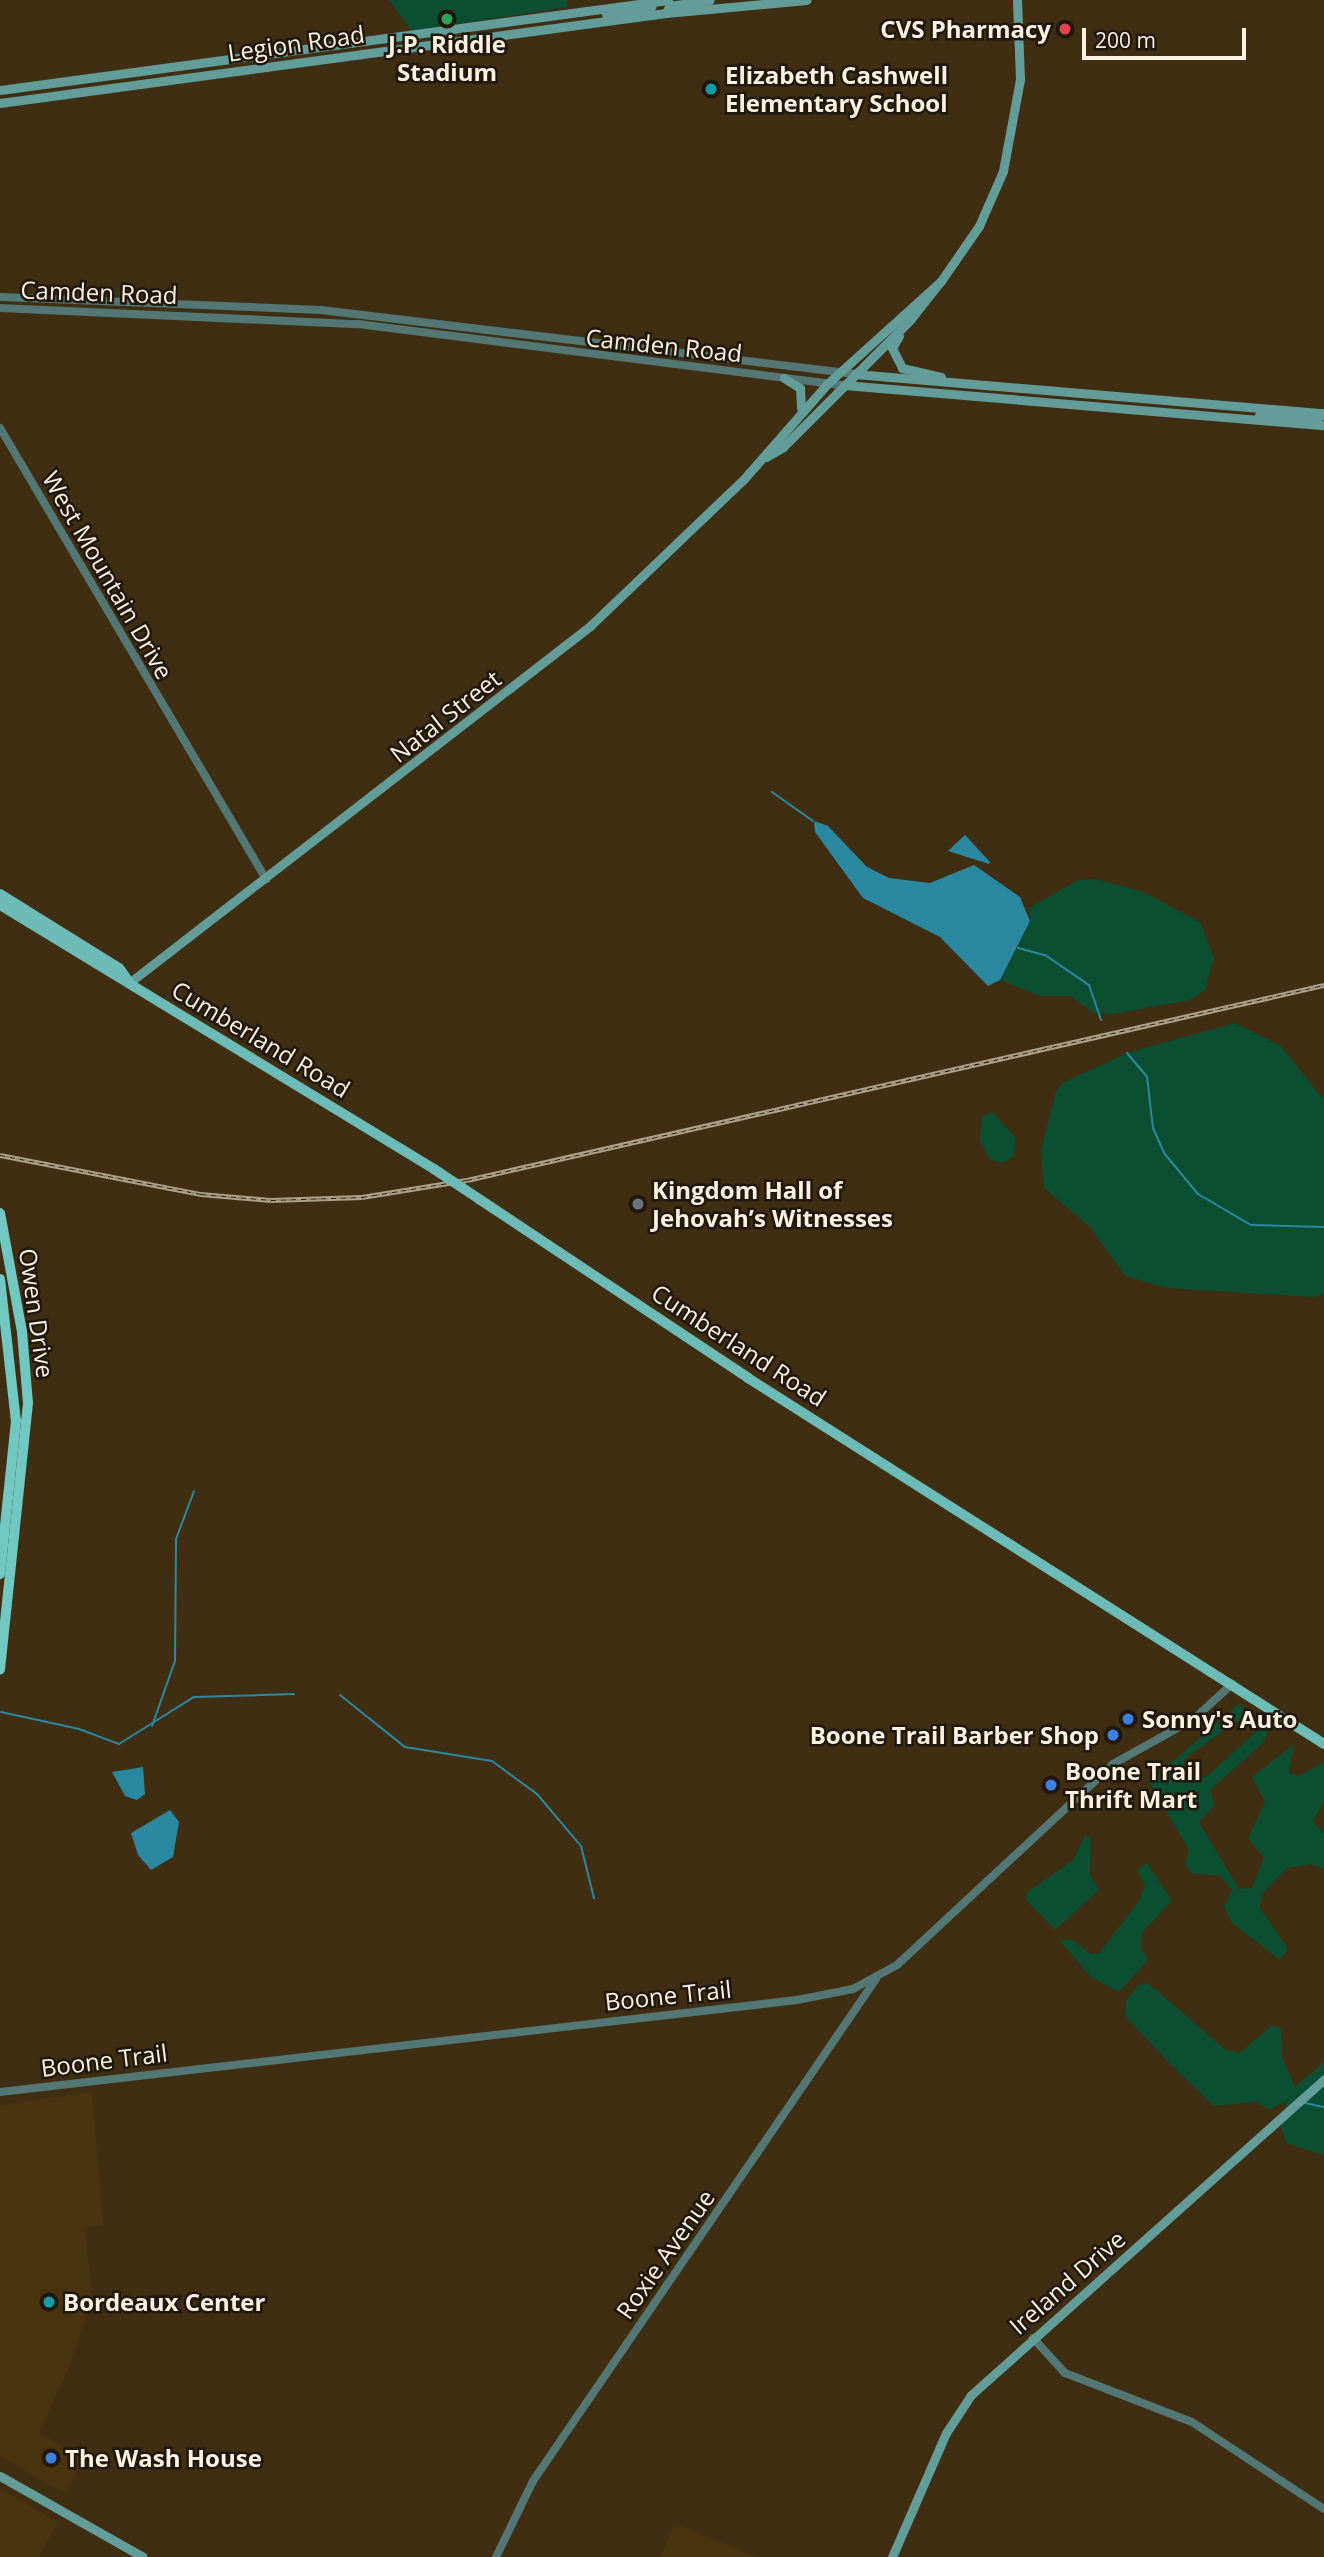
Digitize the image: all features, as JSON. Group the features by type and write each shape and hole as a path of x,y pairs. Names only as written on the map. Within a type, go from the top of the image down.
{"highway":[{"name":"Owen Drive","path":"0,1213 22,1332 28,1403 0,1670"},
{"name":"Owen Drive","path":"0,1279 10,1337 15,1406 15,1453 0,1574"},
{"path":"10,1337 17,1348 21,1401 28,1403"},
{"path":"15,1406 20,1416 23,1469"}],"main road":[{"name":"Legion Road","path":"0,90 667,0"},
{"path":"666,13 669,6 710,0"},
{"name":"Legion Road","path":"0,103 666,13 806,0"},
{"path":"984,386 902,368 892,348 979,226 1004,164 1021,70 1017,0"},
{"path":"550,28 657,7 657,1"},
{"path":"343,56 432,37 435,30"},
{"path":"186,77 289,51"},
{"path":"117,87 174,73 179,67"},
{"name":"Natal Street","path":"129,983 590,625 765,457 798,413 838,373 941,281"},
{"name":"Natal Street","path":"765,457 783,447 911,320"},
{"name":"Camden Road","path":"855,374 1324,413"},
{"path":"785,378 803,396 798,413"},
{"name":"Camden Road","path":"844,385 1324,425"},
{"path":"1240,418 1318,418 1324,413"},
{"name":"Cumberland Road","path":"0,894 119,968 129,983"},
{"name":"Cumberland Road","path":"0,905 434,1169 1324,1744"},
{"name":"Ireland Drive","path":"892,2557 954,2418 987,2378 1324,2079"},
{"path":"0,2476 143,2557"}],"street":[{"name":"Camden Road","path":"0,297 321,310 855,374"},
{"name":"Camden Road","path":"0,308 358,324 844,385"},
{"name":"West Mountain Drive","path":"0,428 266,879"},
{"name":"Boone Trail","path":"0,2092 807,1999 876,1979 1114,1764 1194,1720 1231,1684"},
{"name":"Roxie Avenue","path":"496,2557 533,2481 876,1979"},
{"path":"1033,2338 1046,2357 1075,2379 1192,2422 1320,2507"}],"shaded area":[{"name":"Bordeaux Center","path":"92,2092 103,2226 85,2226 92,2298 70,2365 39,2433 85,2459 65,2494 0,2456 0,2105"},
{"path":"0,2488 58,2522 39,2557 0,2557"},
{"path":"674,2523 757,2557 661,2557"}],"green space":[{"name":"J.P. Riddle Stadium","path":"389,0 567,0 568,7 412,31"},
{"path":"1096,879 1143,892 1200,922 1214,958 1205,990 1190,1000 1113,1014 1093,1013 1071,996 1040,996 1000,980 1030,921 1029,908 1078,880"},
{"path":"1235,1023 1281,1046 1324,1100 1324,1294 1314,1297 1167,1288 1125,1276 1091,1228 1044,1188 1041,1150 1056,1091 1064,1082 1127,1053"},
{"path":"992,1112 1016,1138 1014,1155 1004,1163 989,1159 980,1140 982,1116"},
{"path":"1239,1704 1249,1713 1185,1758 1183,1772 1197,1780 1208,1775 1258,1730 1268,1730 1264,1742 1210,1790 1214,1806 1199,1822 1239,1889 1252,1888 1264,1858 1248,1838 1265,1802 1252,1777 1294,1744 1289,1773 1299,1776 1324,1762 1324,1801 1313,1821 1324,1834 1324,1869 1312,1864 1287,1868 1262,1894 1260,1908 1288,1949 1280,1960 1232,1923 1224,1907 1232,1890 1220,1876 1191,1873 1185,1864 1189,1850 1149,1782"},
{"path":"1085,1836 1091,1838 1090,1875 1099,1890 1055,1930 1026,1900 1027,1892 1073,1860"},
{"path":"1147,1863 1172,1900 1142,1933 1141,1948 1148,1960 1119,1992 1091,1977 1060,1941 1071,1939 1091,1954 1099,1953 1139,1901 1145,1885 1137,1870"},
{"path":"1148,1983 1226,2050 1240,2053 1272,2025 1281,2029 1282,2057 1295,2087 1324,2062 1324,2155 1286,2143 1281,2127 1287,2100 1270,2110 1255,2102 1214,2106 1168,2062 1125,2016 1126,2001 1138,1985"}],"water":[{"path":"814,821 828,826 867,867 889,878 930,883 974,865 1020,897 1030,921 1000,980 988,986 940,937 863,898 815,832"},
{"path":"965,835 990,862 989,864 948,851"},
{"path":"143,1767 145,1794 137,1800 125,1796 112,1772"},
{"path":"170,1810 179,1822 173,1857 151,1870 138,1855 131,1833"}],"waterway":[{"path":"772,792 813,821"},
{"path":"1018,948 1045,955 1089,985 1101,1020"},
{"path":"1127,1053 1147,1077 1153,1128 1164,1153 1198,1194 1251,1225 1324,1227"},
{"path":"152,1726 175,1661 176,1539 194,1491"},
{"path":"1,1712 79,1729 119,1744 194,1697 294,1694"},
{"path":"340,1695 405,1747 492,1761 537,1794 581,1846 594,1898"},
{"path":"1305,2103 1324,2107"}],"railway":[{"path":"0,1155 201,1194 271,1200 362,1197 467,1180 1324,985"}],"place":[{"name":"J.P. Riddle Stadium","path":"447,19"},
{"name":"CVS Pharmacy","path":"1065,29"},
{"name":"Elizabeth Cashwell Elementary School","path":"711,89"},
{"name":"Kingdom Hall of Jehovah’s Witnesses","path":"638,1204"},
{"name":"Sonny's Auto","path":"1128,1719"},
{"name":"Boone Trail Barber Shop","path":"1113,1735"},
{"name":"Boone Trail Thrift Mart","path":"1051,1785"},
{"name":"Bordeaux Center","path":"49,2302"},
{"name":"The Wash House","path":"51,2458"}]}
